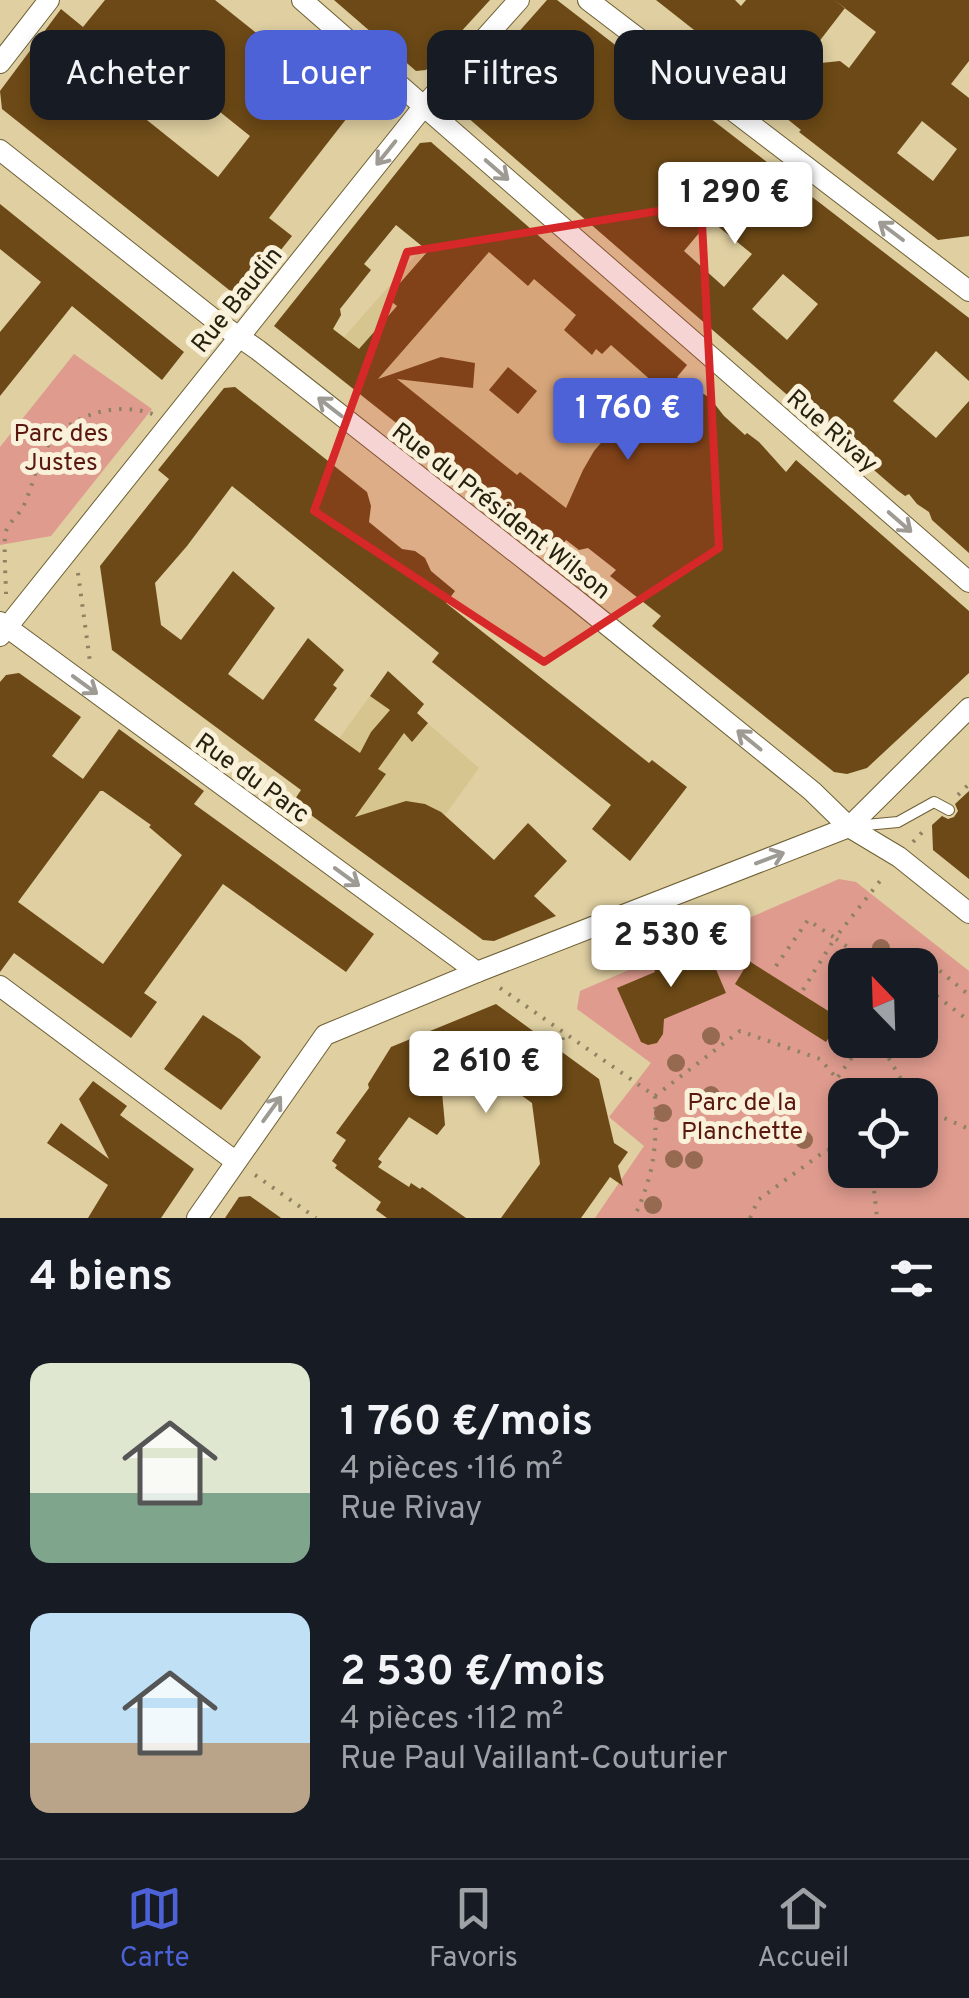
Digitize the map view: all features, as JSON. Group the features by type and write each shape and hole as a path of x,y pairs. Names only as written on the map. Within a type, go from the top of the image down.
{"street":[{"path":"0,63 49,0"},
{"name":"Rue Rivay","path":"302,0 969,582"},
{"name":"Rue Baudin","path":"2,628 424,106 519,0"},
{"path":"588,0 969,290"},
{"name":"Rue du Président Wilson","path":"0,150 604,623 812,791 849,827 899,857 969,913"},
{"name":"Rue du Parc","path":"2,628 477,972"},
{"path":"197,1218 325,1035 849,827 969,708"},
{"path":"0,986 235,1161"}],"lane":[{"path":"849,827 898,822 934,802 950,810"}],"path":[{"path":"2,628 3,529 23,507 46,449 70,426 118,408 136,408 171,421"},
{"path":"73,543 94,692"},
{"path":"800,993 835,938 899,857"},
{"path":"776,966 808,920 849,948"},
{"path":"938,970 969,995"},
{"path":"477,972 655,1096"},
{"path":"938,997 969,1021"},
{"path":"655,1096 740,1032 820,1060 836,1078 851,1058"},
{"path":"560,1050 564,1033"},
{"path":"634,1218 649,1184 656,1140 655,1096"},
{"path":"938,1115 969,1129"},
{"path":"750,1218 758,1200 828,1150"},
{"path":"235,1161 316,1218"},
{"path":"874,1188 877,1218"}],"highlighted area":[{"path":"701,204 719,548 544,662 314,511 407,252"}],"shaded area":[{"path":"479,184 688,365 541,537 322,362"},
{"path":"388,671 424,704 417,714 479,768 399,879 293,802"}],"green space":[{"name":"Parc des Justes","path":"74,354 152,409 51,536 0,545 0,447"},
{"name":"Parc de la Planchette","path":"839,879 856,882 969,971 969,1218 595,1218 644,1146 609,1117 651,1063 577,1009 580,991"}],"building":[{"path":"105,0 215,0 253,30 245,30 245,120 345,120 269,218 292,236 248,291 233,293 2,109 0,91 30,51 30,120 147,120 218,177 250,136 225,116 225,30 45,30 61,9 83,27"},
{"path":"334,0 490,0 463,30 427,30 426,70 416,71 407,63 407,30 369,30"},
{"path":"547,0 557,0 614,44 614,120 712,120 969,318 969,381 936,351 893,401 936,438 969,401 969,553 909,494 905,496 471,120 594,120 594,30 520,30","holes":["710,220 752,254 724,287 684,251","783,274 818,304 787,340 752,309"]},
{"path":"656,0 735,0 741,6 746,0 969,0 969,61 951,84 969,98 969,236 938,240 788,120 823,120 823,63 840,61 849,68 876,32 845,8 823,36 823,30 694,30","holes":["922,121 957,149 933,181 897,153"]},
{"path":"431,142 687,365 677,377 710,398 724,416 759,442 786,472 796,460 969,611 969,673 867,768 847,774 834,772 652,626 661,616 610,576 616,570 588,548 579,550 566,540 563,544 557,539 545,541 274,326 420,143","holes":["396,225 428,251 387,298 397,306 359,349 333,329 340,309 371,270 364,264","489,252 528,286 534,279 576,315 564,330 592,355 596,349 602,354 611,345 662,390 612,430 594,451 566,508 520,472 517,475 397,379 473,388 475,363 441,357 378,379"]},
{"path":"0,204 184,352 162,380 72,306 0,396 0,332 41,282 0,249"},
{"path":"508,367 537,391 518,414 489,390"},
{"path":"235,387 367,492 371,506 369,522 402,549 425,558 431,571 455,591 446,603 649,763 652,760 687,787 630,861 592,829 611,805 432,662 439,653 232,486 155,583 161,625 181,640 233,571 275,608 228,674 263,700 308,638 344,670 333,685 337,688 314,720 360,753 390,710 370,696 388,671 424,704 417,713 428,723 412,742 404,733 378,769 386,774 355,817 406,801 425,804 441,812 494,860 528,823 567,861 534,896 556,916 494,941 483,940 293,802 301,790 112,650 100,566 169,479 158,470 224,388"},
{"path":"19,673 81,717 52,756 83,779 119,729 204,791 194,804 374,934 346,972 223,884 144,993 157,1002 131,1038 14,953 0,972 0,682 6,675","holes":["103,791 151,825 182,855 103,964 18,902"]},
{"path":"969,791 969,879 933,850 932,825 942,816 954,817 958,811 955,804"},
{"path":"700,939 726,993 664,1019 663,1034 657,1043 641,1042 617,988 655,972 651,960"},
{"path":"749,961 828,1011 828,1039 826,1042 735,984"},
{"path":"496,1004 599,1079 614,1143 628,1152 618,1166 623,1186 610,1177 581,1218 501,1218 540,1164 532,1103 472,1060 442,1092 445,1125 437,1135 409,1117 378,1159 382,1162 378,1167 409,1187 411,1183 422,1187 466,1218 387,1218 376,1210 381,1202 335,1168 337,1165 332,1161 346,1140 336,1133 369,1088 391,1047"},
{"path":"203,1015 261,1057 221,1110 164,1069"},
{"path":"93,1081 127,1106 120,1115 194,1169 161,1218 88,1218 108,1185 47,1143 61,1123 109,1159 79,1099"},
{"path":"250,1196 281,1218 225,1218 239,1197"}]}
